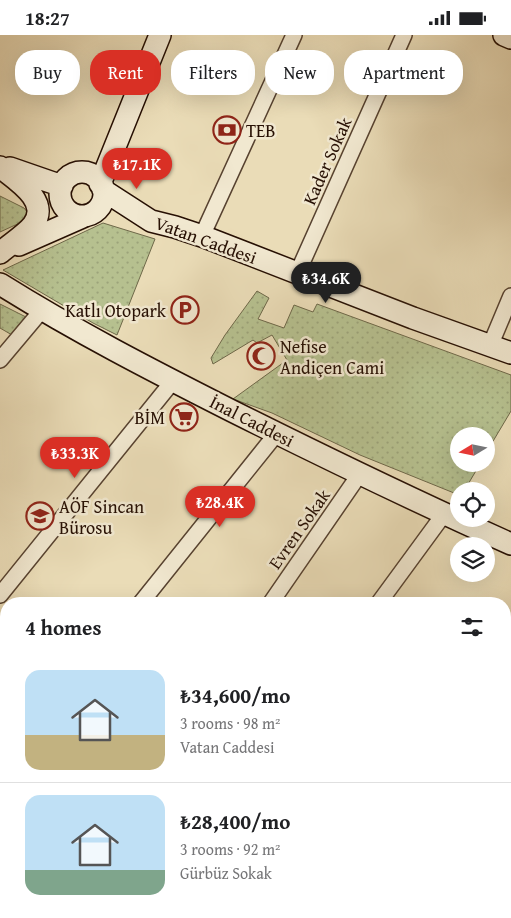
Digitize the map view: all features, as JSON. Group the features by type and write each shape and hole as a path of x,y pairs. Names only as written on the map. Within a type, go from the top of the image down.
{"main road":[{"path":"0,253 89,214 102,203 102,187 160,35"},
{"path":"504,35 511,38"},
{"path":"0,166 62,186"},
{"path":"0,166 28,190 36,200 38,211 34,224 0,253"},
{"path":"102,187 96,178 84,173 71,176 62,186 60,199 67,210 78,216 89,214 151,221"},
{"name":"Vatan Caddesi","path":"102,187 151,221 202,236 297,274 511,353"},
{"name":"İnal Caddesi","path":"0,284 42,310 172,381 359,475 511,544"}],"street":[{"path":"202,236 294,35"},
{"name":"Kader Sokak","path":"297,274 404,35"},
{"path":"490,346 511,296"},
{"path":"0,361 42,310"},
{"path":"0,595 172,381"},
{"path":"146,597 277,433"},
{"name":"Evren Sokak","path":"275,597 359,475"},
{"path":"383,597 444,514"}],"green space":[{"path":"0,196 24,208 28,213 24,221 0,232"},
{"path":"103,223 155,239 117,335 3,270"},
{"path":"257,291 269,298 258,319 284,328 294,305 313,312 317,304 511,375 511,411 495,438 495,427 450,427 450,473 475,473 469,482 450,482 450,491 360,455 272,413 233,399 287,360 272,335 257,343 253,340 213,364 211,358"},
{"path":"0,304 26,317 12,335 0,328"}],"place":[{"name":"TEB","path":"227,130"},
{"name":"Katlı Otopark","path":"185,310"},
{"name":"Nefise Andiçen Cami","path":"261,356"},
{"name":"BİM","path":"184,417"},
{"name":"AÖF Sincan Bürosu","path":"40,516"}]}
